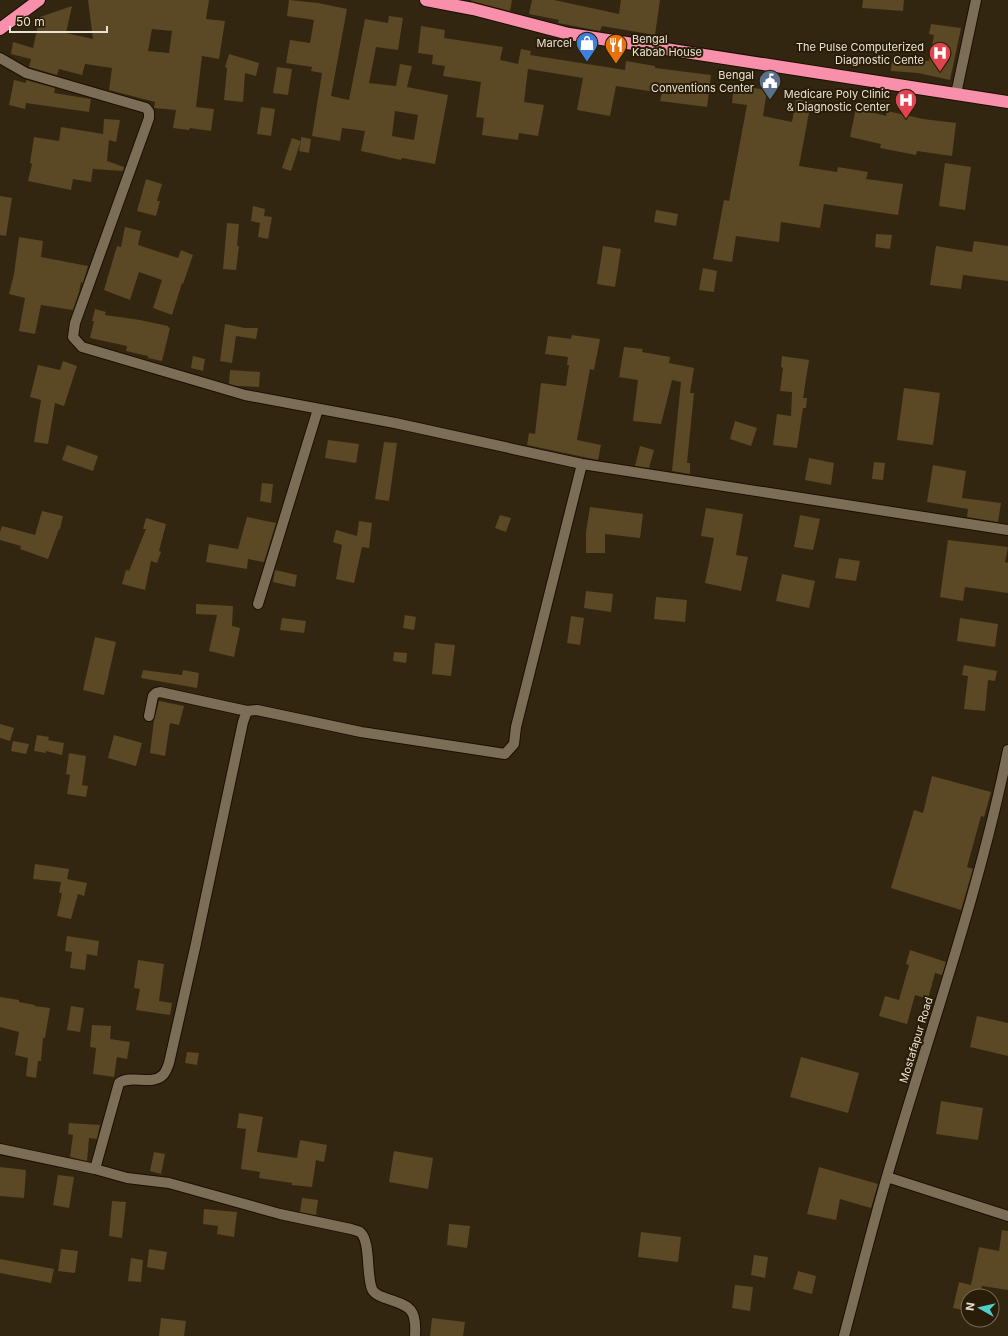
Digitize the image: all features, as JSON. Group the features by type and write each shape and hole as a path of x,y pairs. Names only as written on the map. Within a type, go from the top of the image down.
{"highway":[{"path":"0,29 39,0"},
{"path":"426,0 473,9 569,34 1008,102"}],"street":[{"path":"956,94 976,0"},
{"path":"0,58 26,73 146,108 149,112 149,118 76,323 73,337 82,347 245,395 395,423 582,464 1008,530"},
{"path":"258,604 318,409"},
{"path":"149,716 153,696 160,692 247,711 257,710 362,732 505,754 514,744 516,727 582,464"},
{"path":"95,1169 119,1083 124,1080 155,1079 163,1075 169,1063 197,940 242,722 247,711"},
{"name":"Mostafapur Road","path":"844,1336 887,1177 968,909 1002,781 1008,750"},
{"path":"0,1149 95,1169 127,1178 169,1183 280,1214 360,1232 366,1240 370,1282 373,1291 380,1296 406,1305 414,1314 416,1326 415,1336"},
{"path":"887,1177 1008,1216"}],"building":[{"path":"88,0 209,0 206,19 225,21 219,59 202,56 196,107 214,109 211,131 190,128 189,130 173,128 176,110 154,108 155,102 109,90 112,68 85,64 82,75 59,69 57,75 29,67 31,59 11,54 13,42 33,48 40,17 72,6 66,33 93,39","holes":["152,29 172,31 169,53 148,51"]},
{"path":"289,0 318,3 347,9 331,96 349,100 365,19 388,23 389,16 403,18 398,50 376,47 369,83 396,86 400,64 412,66 407,87 448,95 435,164 402,158 401,160 361,151 365,131 342,128 340,141 312,136 322,73 311,71 312,67 286,63 290,40 310,43 314,20 287,16","holes":["395,111 418,115 414,140 392,136"]},
{"path":"471,0 512,0 510,11"},
{"path":"532,0 554,0 619,14 621,0 660,0 655,35 602,26 600,31 558,23 559,20 529,14"},
{"path":"863,0 904,0 903,11 862,8"},
{"path":"931,24 961,28 950,80 918,73 891,71 892,58 929,61 934,35 929,34"},
{"path":"421,26 445,30 444,38 503,47 500,60 518,64 521,49 531,51 530,55 625,70 626,61 655,66 655,68 711,75 707,107 660,101 662,93 616,86 610,116 577,110 583,78 528,69 524,102 544,105 538,136 519,133 518,140 482,135 484,118 476,117 481,82 443,76 445,66 432,64 433,55 418,53"},
{"path":"229,54 259,63 256,76 245,73 243,102 224,100 227,68 225,67"},
{"path":"277,67 292,69 288,95 273,93"},
{"path":"14,80 26,83 26,80 55,88 54,93 91,99 89,112 26,103 25,109 9,105"},
{"path":"734,85 767,90 763,116 792,122 796,99 811,102 799,166 837,172 838,167 868,172 866,179 903,184 898,215 824,204 820,228 781,222 779,242 736,236 732,262 713,259 724,200 729,201 747,105 732,103"},
{"path":"261,107 275,109 271,136 257,134"},
{"path":"856,108 886,116 887,111 923,119 956,123 952,156 917,151 916,155 880,148 881,144 850,137"},
{"path":"104,119 120,120 116,142 109,140 107,161 124,167 123,171 93,169 91,182 73,179 71,190 28,181 32,164 30,163 34,137 59,141 61,127 103,134"},
{"path":"301,137 311,139 309,153 299,151"},
{"path":"292,138 301,141 291,171 282,168"},
{"path":"945,163 971,167 965,210 939,206"},
{"path":"146,179 162,184 157,201 160,201 156,216 137,211"},
{"path":"0,196 12,198 6,236 0,235"},
{"path":"253,206 265,209 264,216 272,217 268,239 258,237 260,223 251,221"},
{"path":"656,210 678,214 676,226 654,222"},
{"path":"227,223 239,224 237,246 239,246 236,270 223,269"},
{"path":"125,227 141,231 138,245 178,258 181,250 193,255 172,315 153,308 162,280 139,272 130,300 104,290 117,246 121,247"},
{"path":"876,234 892,235 890,249 875,247"},
{"path":"19,237 43,241 41,257 88,266 83,283 81,282 73,310 41,305 35,334 19,331 25,298 9,294 14,274"},
{"path":"974,241 1008,246 1008,281 963,275 961,289 930,285 936,246 972,252"},
{"path":"603,246 621,249 615,287 597,284"},
{"path":"703,268 717,271 714,292 699,290"},
{"path":"95,309 106,312 105,315 168,326 170,328 162,361 126,351 127,346 90,338"},
{"path":"225,324 245,328 258,328 256,339 236,336 232,363 220,361"},
{"path":"572,335 600,339 594,370 590,369 577,440 601,445 598,460 527,445 529,433 535,434 541,383 566,386 569,365 567,365 568,357 545,354 548,336 571,339"},
{"path":"624,347 643,349 642,352 670,357 669,363 694,368 690,393 694,393 687,463 690,463 690,474 672,471 681,382 672,380 661,424 633,421 638,380 619,377"},
{"path":"193,356 205,359 203,371 191,368"},
{"path":"782,356 809,360 803,398 807,398 806,408 803,408 797,448 773,445 777,414 791,416 792,392 780,391 783,368 781,367"},
{"path":"63,361 77,366 64,406 55,403 48,444 34,442 41,400 30,397 38,365 60,370"},
{"path":"230,370 260,372 259,387 229,384"},
{"path":"904,388 940,393 933,445 897,440"},
{"path":"735,421 757,428 751,446 730,439"},
{"path":"328,440 359,444 356,463 325,458"},
{"path":"384,442 397,443 389,501 375,499"},
{"path":"67,445 98,456 93,471 62,460"},
{"path":"640,446 654,450 649,468 635,466"},
{"path":"809,458 834,463 831,485 805,480"},
{"path":"874,462 885,463 883,480 872,479"},
{"path":"933,465 966,471 962,498 1001,503 998,522 967,517 968,509 927,502"},
{"path":"262,483 273,484 271,503 260,501"},
{"path":"590,507 643,514 640,538 605,534 605,553 586,553 586,532"},
{"path":"706,508 743,514 736,555 748,557 741,591 705,583 714,538 701,536"},
{"path":"42,511 63,516 60,529 48,559 20,549 21,546 0,540 2,526 35,535"},
{"path":"500,515 511,518 506,532 495,528"},
{"path":"800,515 820,519 813,550 794,547"},
{"path":"247,517 276,523 264,562 248,559 247,569 206,562 209,544 238,549"},
{"path":"146,518 166,524 159,551 161,552 157,563 151,561 145,590 122,584 126,570 129,571 146,529 143,529"},
{"path":"359,521 372,523 369,548 362,547 354,583 336,579 342,545 333,542 336,530 357,536"},
{"path":"948,540 1008,547 1005,562 1008,563 1008,593 965,587 963,601 940,597"},
{"path":"839,558 860,561 856,581 835,578"},
{"path":"275,570 297,575 295,587 273,582"},
{"path":"782,574 815,581 809,608 776,601"},
{"path":"586,591 613,594 611,612 584,608"},
{"path":"656,597 687,600 685,622 654,619"},
{"path":"196,604 233,606 232,626 240,628 234,657 209,651 217,615 196,614"},
{"path":"405,615 416,617 414,630 403,628"},
{"path":"571,616 584,618 580,645 567,643"},
{"path":"282,618 306,621 304,633 280,630"},
{"path":"960,618 998,624 995,647 957,641"},
{"path":"95,637 116,642 104,695 83,690"},
{"path":"435,643 455,645 451,676 432,674"},
{"path":"394,652 407,653 406,663 393,661"},
{"path":"964,665 997,671 995,681 988,680 985,711 964,709 968,676 962,675"},
{"path":"143,670 182,675 183,670 199,673 197,688 141,678"},
{"path":"159,701 184,706 179,725 170,723 165,756 150,753 154,720"},
{"path":"0,724 14,728 10,741 0,738"},
{"path":"37,735 49,737 48,740 64,743 62,755 46,751 46,753 34,751"},
{"path":"114,735 142,743 136,766 108,758"},
{"path":"13,741 29,744 26,754 11,751"},
{"path":"69,753 86,756 82,785 88,786 86,797 67,794 70,775 66,774"},
{"path":"932,776 991,792 984,817 981,816 967,867 973,869 961,910 891,888 914,810 923,813"},
{"path":"35,864 69,869 67,879 87,883 84,896 78,894 71,919 57,916 62,893 59,893 61,882 33,879"},
{"path":"67,936 99,941 97,956 87,954 85,970 70,968 72,952 65,951"},
{"path":"910,950 946,962 942,975 935,973 928,999 915,995 907,1024 879,1016 885,996 899,1000 909,965 906,964"},
{"path":"138,960 164,964 159,1001 172,1003 170,1015 136,1010 140,989 134,988"},
{"path":"0,997 19,1000 19,1002 35,1005 34,1006 50,1008 45,1038 43,1038 41,1061 38,1061 36,1078 26,1076 28,1058 15,1055 19,1032 0,1027"},
{"path":"71,1006 84,1008 80,1032 67,1030"},
{"path":"977,1016 1008,1023 1008,1056 970,1047"},
{"path":"92,1025 111,1026 110,1039 130,1042 127,1059 117,1057 114,1077 93,1074 96,1048 90,1047"},
{"path":"187,1052 199,1053 197,1065 185,1063"},
{"path":"801,1057 859,1073 848,1113 790,1097"},
{"path":"941,1101 983,1108 978,1140 936,1134"},
{"path":"239,1113 263,1117 257,1152 297,1158 300,1140 327,1145 324,1162 316,1160 312,1187 292,1185 292,1183 259,1178 260,1172 241,1169 246,1129 237,1128"},
{"path":"69,1123 100,1125 97,1139 89,1138 87,1161 70,1157 73,1135 68,1134"},
{"path":"394,1151 433,1158 428,1189 389,1182"},
{"path":"154,1152 165,1154 161,1174 150,1171"},
{"path":"0,1167 26,1170 24,1198 0,1196"},
{"path":"819,1167 878,1184 871,1208 840,1199 836,1220 807,1214"},
{"path":"58,1175 74,1177 69,1208 53,1205"},
{"path":"302,1198 318,1200 316,1215 300,1212"},
{"path":"112,1201 126,1202 122,1238 109,1236"},
{"path":"204,1209 237,1212 234,1237 217,1234 218,1226 203,1224"},
{"path":"449,1224 470,1226 467,1248 447,1245"},
{"path":"1002,1230 1008,1231 1008,1290 982,1286 982,1288 960,1288 960,1309 953,1308 959,1282 971,1285 979,1247 999,1251"},
{"path":"641,1232 681,1237 678,1262 638,1257"},
{"path":"61,1249 78,1251 75,1273 58,1271"},
{"path":"149,1249 167,1252 164,1270 147,1267"},
{"path":"754,1255 768,1257 765,1278 751,1275"},
{"path":"131,1258 143,1260 141,1282 128,1281"},
{"path":"0,1259 54,1269 51,1283 0,1273"},
{"path":"798,1271 816,1276 812,1294 793,1289"},
{"path":"735,1285 753,1287 750,1311 732,1308"},
{"path":"161,1318 186,1321 184,1336 159,1336"},
{"path":"432,1318 465,1322 463,1336 430,1336"}],"place":[{"name":"Marcel","path":"587,62"},
{"name":"Bengal Kabab House","path":"616,64"},
{"name":"The Pulse Computerized Diagnostic Cente","path":"940,72"},
{"name":"Bengal Conventions Center","path":"770,100"},
{"name":"Medicare Poly Clinic & Diagnostic Center","path":"906,120"}]}
